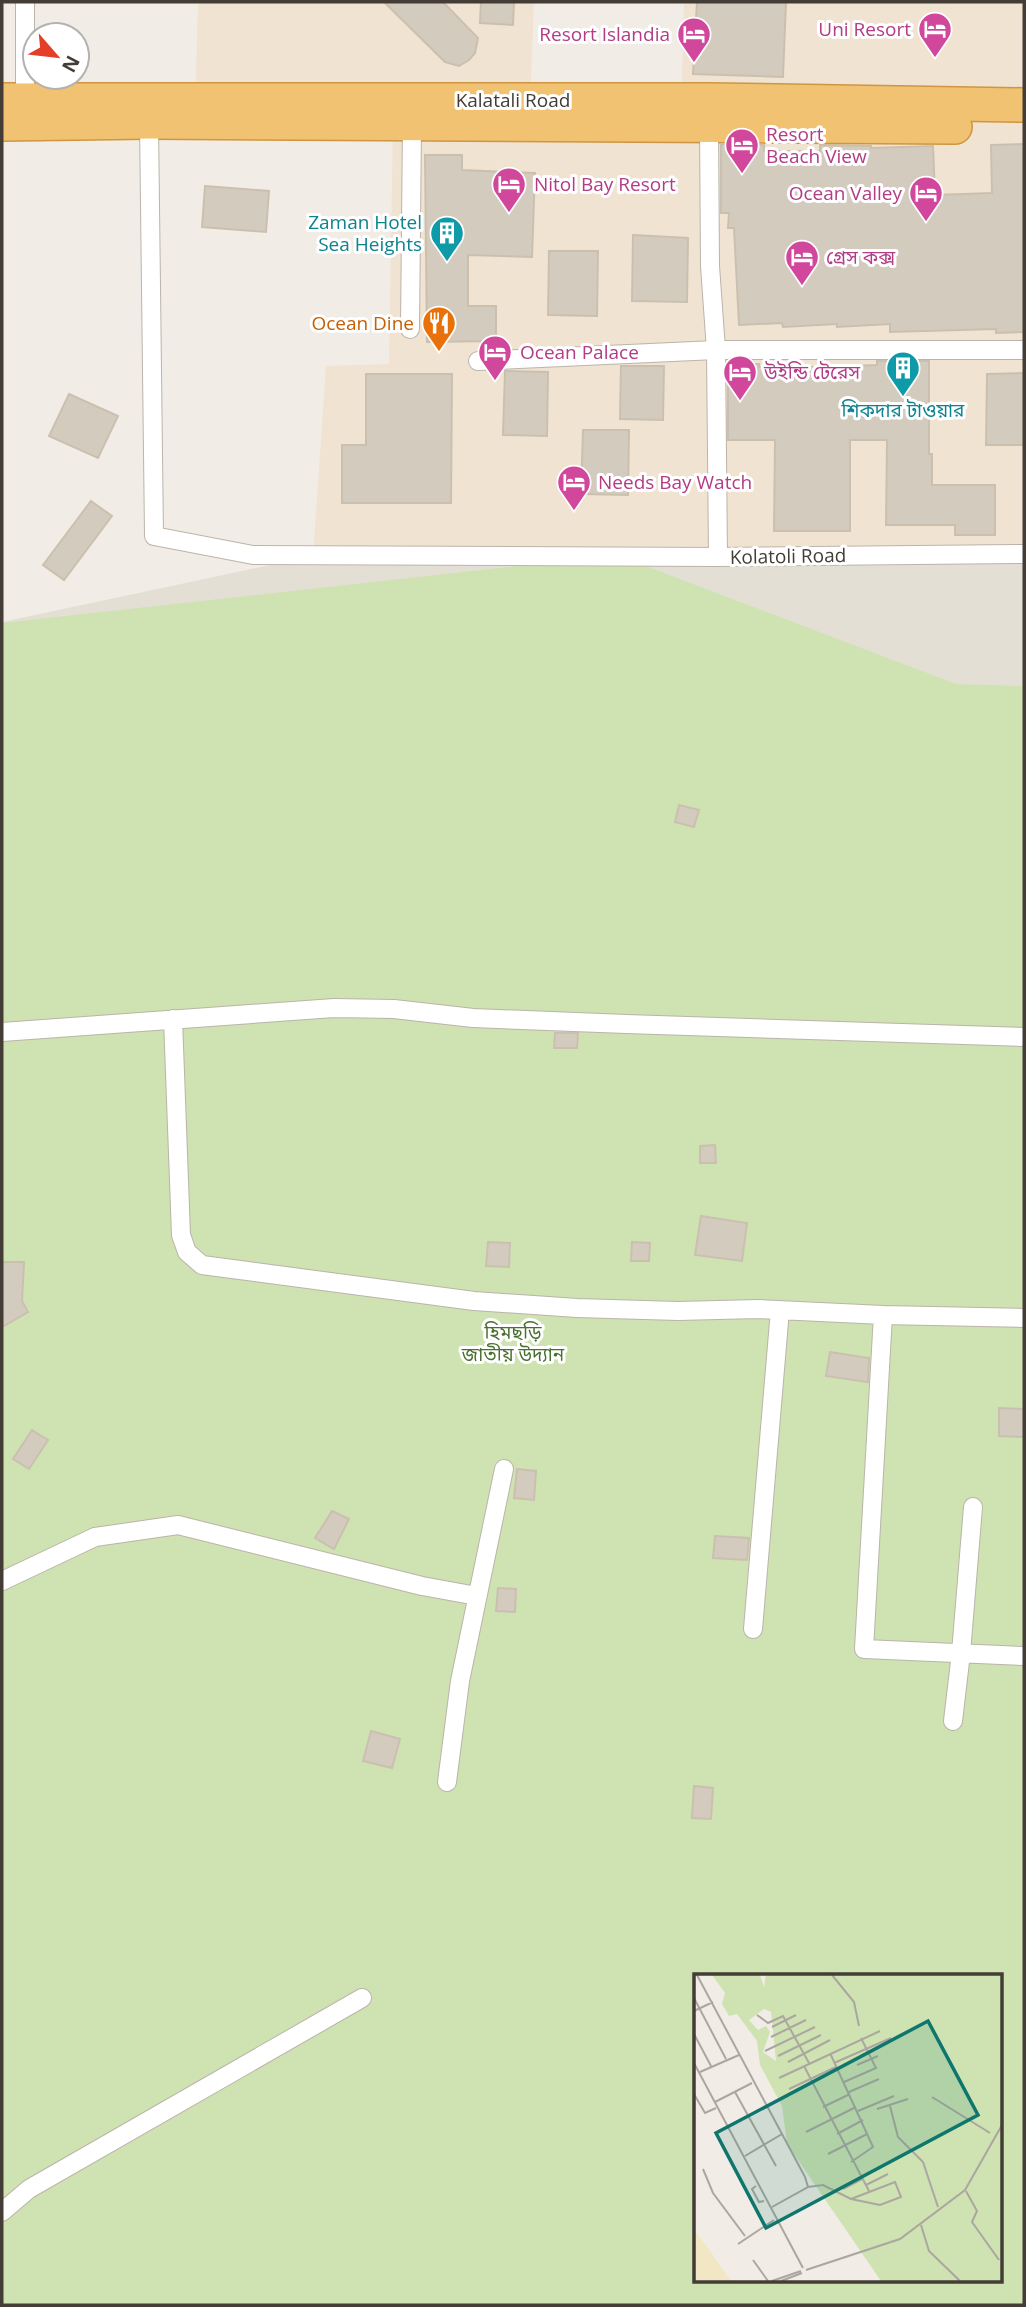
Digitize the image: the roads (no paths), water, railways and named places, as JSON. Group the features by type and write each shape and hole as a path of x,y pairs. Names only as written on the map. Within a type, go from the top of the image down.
{"highway":[{"name":"Kalatali Road","path":"13,99 829,113 1024,127"},
{"name":"Kalatali Road","path":"2,124 149,122 709,125 829,113 1024,105"}],"street":[{"path":"13,99 25,2"},
{"path":"149,122 154,537 253,555 718,557"},
{"path":"411,329 412,124"},
{"name":"Kolatoli Road","path":"709,125 710,266 716,350 718,557 1024,554"},
{"path":"478,361 716,350 1024,351"},
{"path":"2,1032 334,1008 394,1009 487,1019 1024,1037"},
{"path":"173,1020 181,1235 187,1252 202,1265 474,1301 577,1308 780,1310 1024,1318"},
{"path":"754,1629 780,1310"},
{"path":"883,1315 864,1649 1024,1656"},
{"path":"447,1782 460,1681 504,1469"},
{"path":"953,1721 972,1507"},
{"path":"2,1581 95,1537 178,1525 422,1586 477,1596"},
{"path":"2,2212 29,2189 362,1998"}],"place":[{"name":"Uni Resort","path":"935,59"},
{"name":"Resort Islandia","path":"694,64"},
{"name":"Resort Beach View","path":"742,175"},
{"name":"Nitol Bay Resort","path":"509,214"},
{"name":"Ocean Valley","path":"926,223"},
{"name":"Zaman Hotel Sea Heights","path":"447,263"},
{"name":"গ্রেস কক্স","path":"802,287"},
{"name":"Ocean Dine","path":"439,353"},
{"name":"Ocean Palace","path":"495,382"},
{"name":"শিকদার টাওয়ার","path":"903,398"},
{"name":"উইন্ডি টেরেস","path":"740,402"},
{"name":"Needs Bay Watch","path":"574,512"}],"park label":[{"name":"হিমছড়ি জাতীয় উদ্যান","path":"513,1343"}]}
